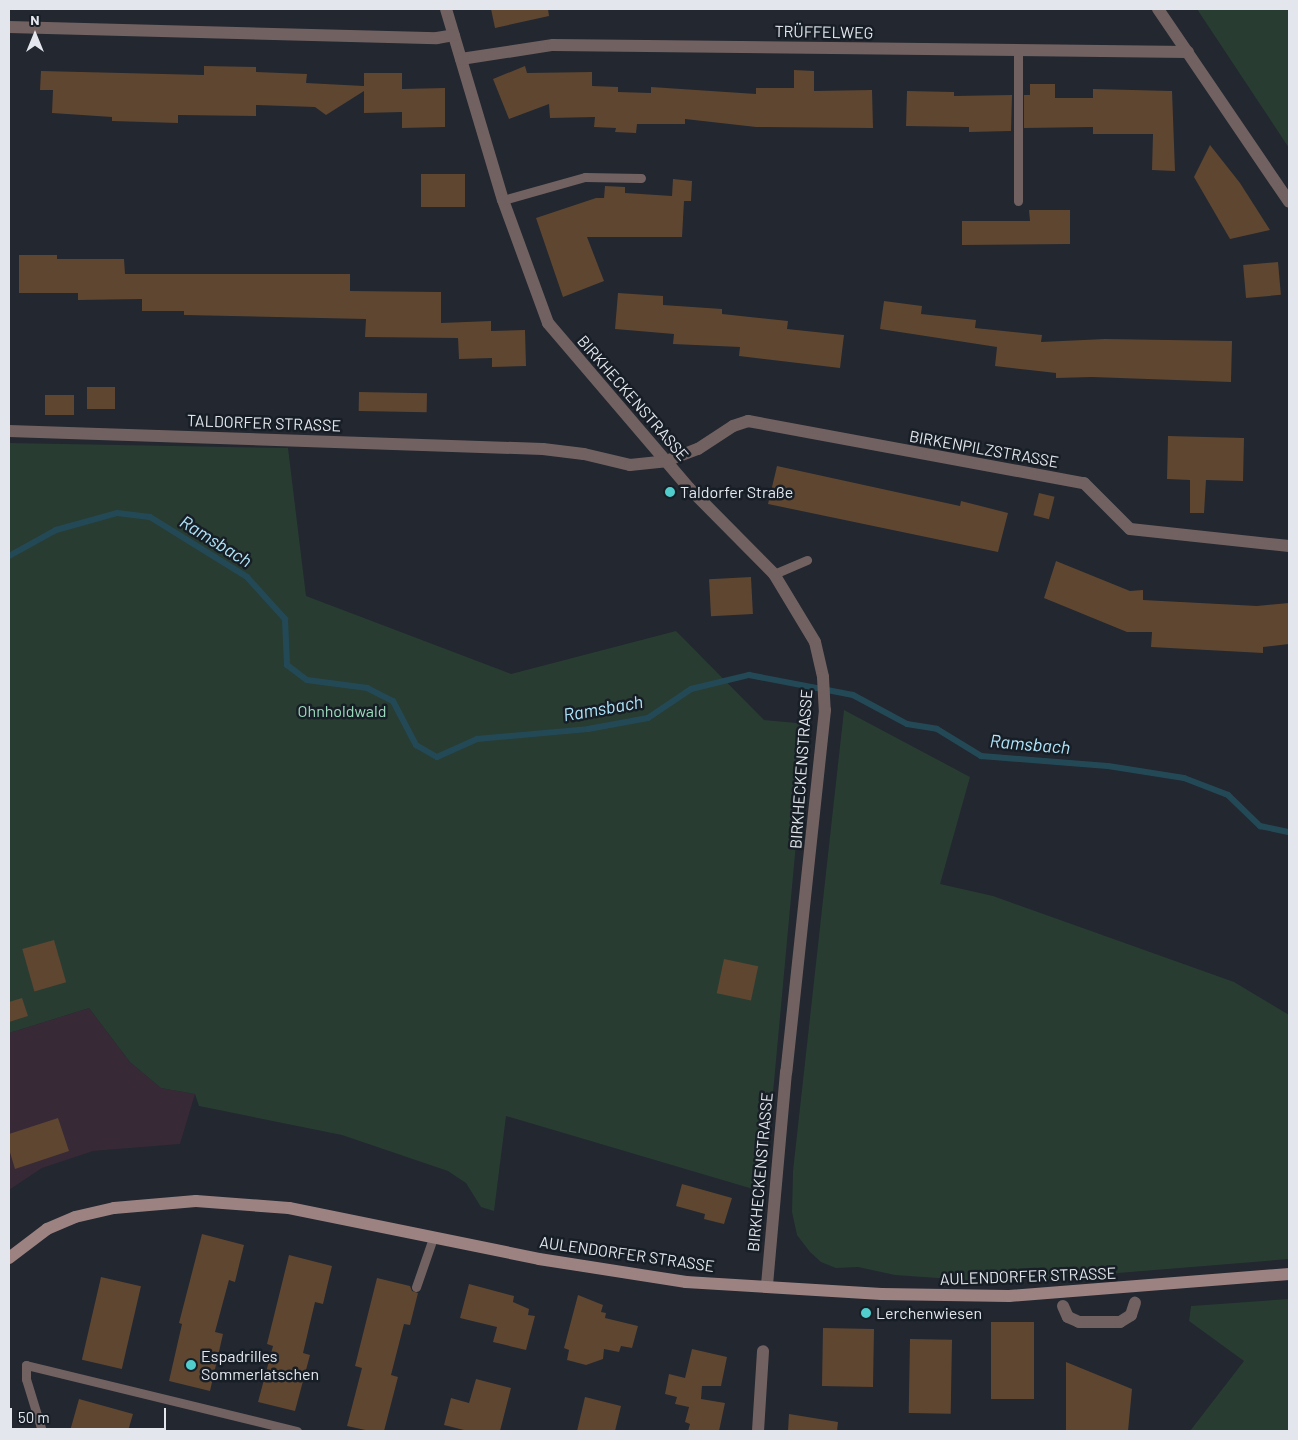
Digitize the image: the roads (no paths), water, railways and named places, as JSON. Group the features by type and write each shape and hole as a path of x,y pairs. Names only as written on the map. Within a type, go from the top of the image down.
{"main road":[{"name":"AULENDORFER STRASSE","path":"9,1258 47,1229 75,1217 114,1208 196,1201 289,1208 606,1271 686,1282 882,1294 1009,1296 1289,1274"}],"street":[{"name":"BIRKHECKENSTRASSE","path":"446,9 503,200 548,323 666,461 774,574 815,642 823,677 825,710 786,1072 767,1286"},
{"path":"1158,9 1289,202"},
{"path":"9,27 437,38 454,35"},
{"name":"TRÜFFELWEG","path":"461,59 554,45 1188,52"},
{"name":"BIRKENPILZSTRASSE","path":"666,461 698,449 733,426 748,421 779,425 869,446 1084,483 1130,529 1289,546"},
{"name":"TALDORFER STRASSE","path":"9,431 543,449 584,454 630,465 666,461"},
{"path":"1063,1306 1068,1317 1079,1322 1120,1322 1131,1315 1135,1303"},
{"path":"758,1431 763,1352"}],"lane":[{"path":"1018,50 1018,201"},
{"path":"503,200 585,177 642,178"},
{"path":"774,574 807,560"},
{"path":"416,1288 433,1238"},
{"path":"42,1431 26,1379 26,1365 297,1431"}],"waterway":[{"name":"Ramsbach","path":"9,556 56,530 117,513 150,517 247,577 285,619 287,665 307,680 367,688 393,701 416,745 437,757 477,739 588,729 648,718 691,689 749,675 853,695 907,724 937,729 981,756 1108,766 1184,778 1228,795 1260,826 1289,832"}],"place":[{"name":"Taldorfer Straße","path":"670,492"},
{"name":"Lerchenwiesen","path":"866,1313"},
{"name":"Espadrilles Sommerlatschen","path":"191,1365"}],"park label":[{"name":"Ohnholdwald","path":"342,711"}]}
